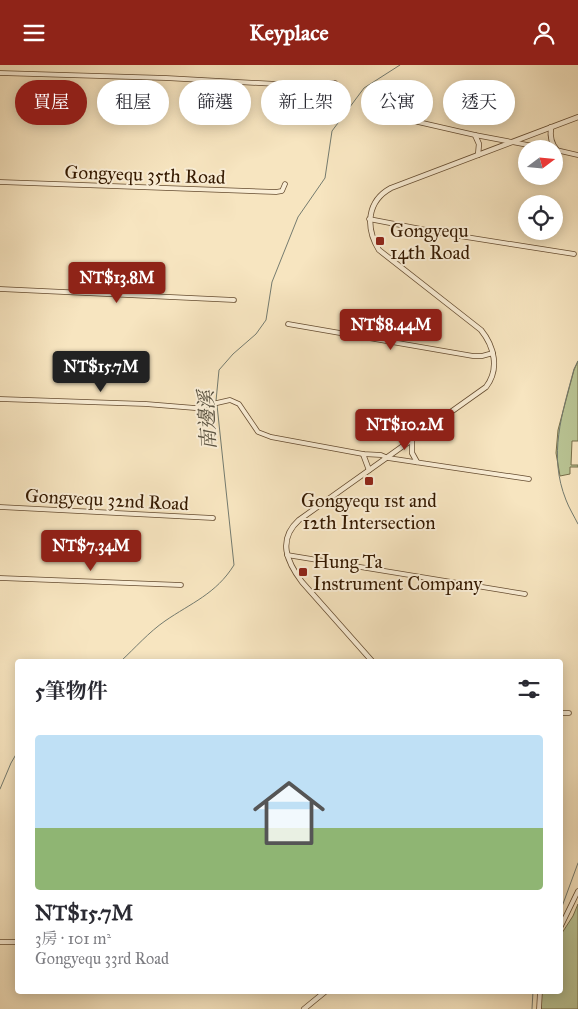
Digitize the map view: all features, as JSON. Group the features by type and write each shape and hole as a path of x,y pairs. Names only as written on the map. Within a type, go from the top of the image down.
{"street":[{"path":"0,73 166,77 261,83"},
{"path":"370,659 302,582 290,565 287,555 288,538 295,524 486,387 493,377 495,369 488,338 481,330 379,250 371,234 369,219 375,203 384,192 578,117"},
{"path":"431,125 518,144"},
{"path":"551,127 551,140"},
{"path":"475,135 479,144 478,155"},
{"path":"563,152 578,155"},
{"name":"Gongyequ 35th Road","path":"0,182 276,192 282,191 285,185"},
{"path":"369,219 456,236 574,254"},
{"path":"0,289 234,300"},
{"path":"288,324 473,356 492,353"},
{"path":"0,399 146,404 195,408 233,401 239,404 254,427 264,435 363,454 381,455 388,458 529,479"},
{"path":"412,441 412,453 417,462"},
{"path":"363,454 369,470"},
{"name":"Gongyequ 32nd Road","path":"0,507 213,518"},
{"path":"287,555 525,594"},
{"path":"0,577 181,585"},
{"path":"563,713 569,713"},
{"path":"563,922 578,891"},
{"path":"0,942 15,942"},
{"path":"304,1009 322,994"},
{"path":"539,1009 540,994"}],"green space":[{"path":"578,361 578,441 572,441 571,465 578,465 578,467 570,467 570,474 560,476 556,453 558,430"},
{"path":"578,904 578,1009 541,1009 541,994 563,994 563,931"}],"waterway":[{"name":"南邊溪","path":"216,401 219,370 233,354 256,334 266,320 272,282 298,217 325,178 332,131 364,88 400,65"},
{"path":"578,361 574,369 561,418 557,451 561,483 567,503 578,524"},
{"name":"南邊溪","path":"123,659 159,625 211,591 234,565 217,405"},
{"name":"南邊溪","path":"0,789 15,756"},
{"path":"563,904 578,863"},
{"path":"532,1009 533,994"}],"place":[{"name":"Gongyequ 14th Road","path":"380,241"},
{"name":"Gongyequ 1st and 12th Intersection","path":"369,481"},
{"name":"Hung Ta Instrument Company","path":"303,572"}]}
